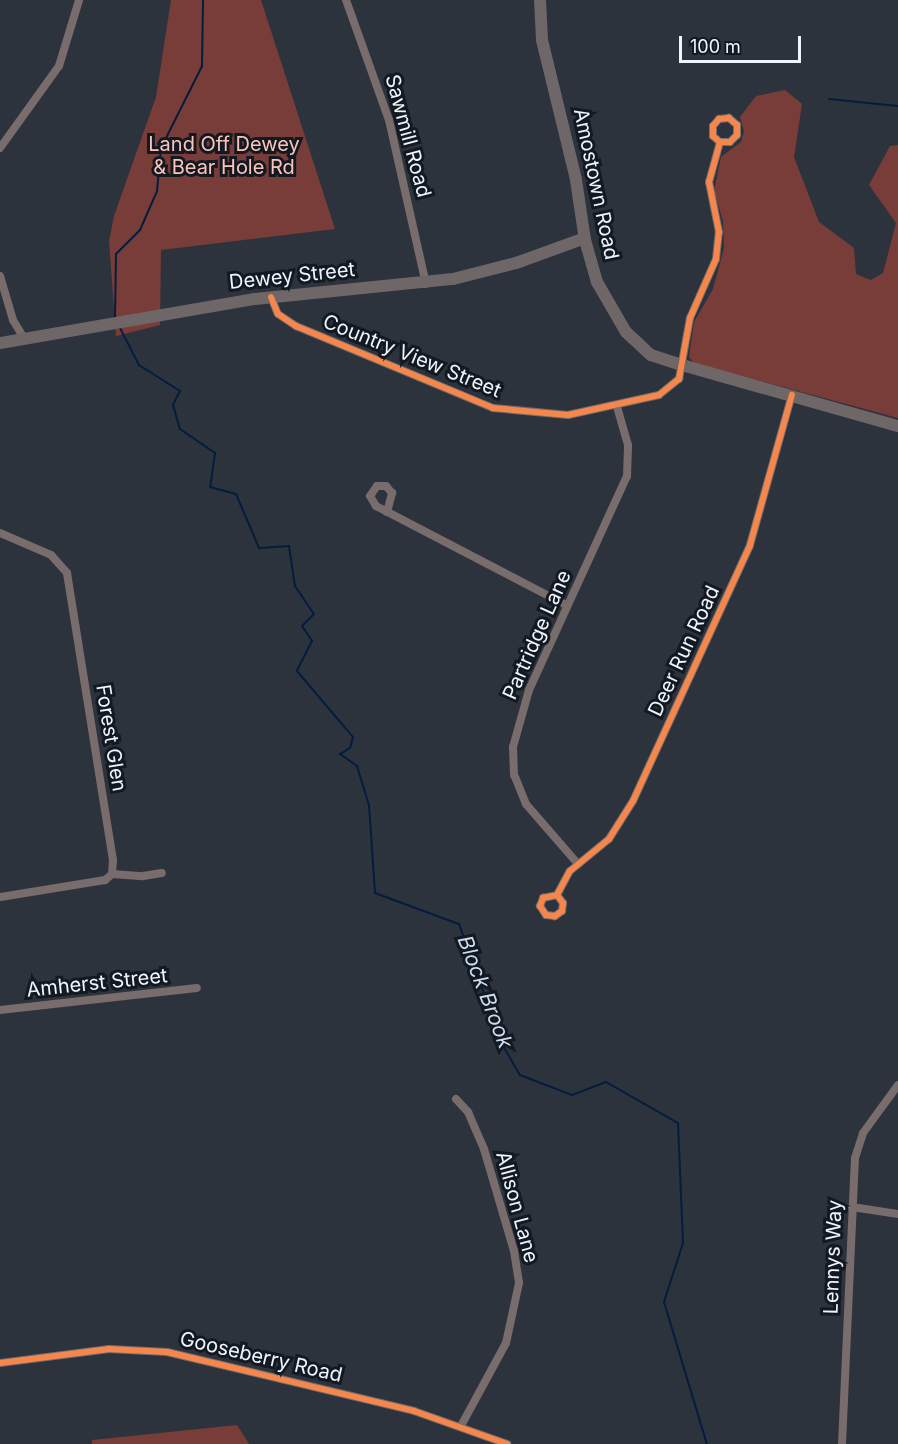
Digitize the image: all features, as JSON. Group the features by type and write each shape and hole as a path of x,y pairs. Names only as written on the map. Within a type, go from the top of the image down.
{"main road":[{"name":"Amostown Road","path":"540,0 543,40 576,180 585,238 597,282 626,332 651,355 898,426"},
{"name":"Dewey Street","path":"0,343 116,321 271,297 426,284 501,268 585,238"}],"street":[{"path":"0,148 59,66 79,0"},
{"name":"Sawmill Road","path":"346,0 384,105 426,284"},
{"name":"Country View Street","path":"271,297 276,312 296,326 493,408 552,416 617,407 670,390 680,379 690,318 707,286 719,248 719,232 709,182 720,142"},
{"path":"0,276 13,320 24,338"},
{"name":"Deer Run Road","path":"557,895 578,864 609,839 628,812 758,524 792,395"},
{"name":"Partridge Lane","path":"578,864 526,804 513,766 514,738 523,706 627,476 628,445 617,407"},
{"path":"387,512 568,606"},
{"name":"Forest Glen","path":"0,533 51,555 67,573 76,610 112,874"},
{"path":"0,897 91,883 112,874 143,876 162,873"},
{"name":"Amherst Street","path":"0,1010 197,988"},
{"name":"Lennys Way","path":"842,1444 852,1207 859,1140 898,1085"},
{"name":"Allison Lane","path":"456,1099 468,1112 484,1149 514,1251 519,1283 506,1343 461,1426"},
{"path":"852,1207 898,1214"},
{"name":"Gooseberry Road","path":"0,1363 118,1349 167,1352 366,1398 461,1426 507,1444"}],"green space":[{"name":"Land Off Dewey & Bear Hole Rd","path":"171,0 261,0 335,229 161,250 160,325 116,336 109,241 114,216 156,97"},
{"path":"785,90 802,104 794,157 819,222 854,248 856,274 871,280 883,273 896,223 869,185 890,146 898,145 898,418 694,363 689,357 694,322 713,289 724,248 723,221 714,191 721,157 741,142 744,131 740,117 756,96"},
{"path":"237,1425 249,1444 92,1444 92,1440"}],"waterway":[{"name":"Block Brook","path":"115,318 116,254 140,230 157,191 161,148 202,66 203,0"},
{"path":"829,99 898,106"},
{"name":"Block Brook","path":"119,326 139,365 180,391 173,405 180,429 215,453 210,487 236,494 259,548 289,546 295,586 314,614 302,626 312,641 297,671 353,737 350,748 340,754 357,766 369,805 375,893 459,924 502,1044 520,1075 572,1095 606,1082 678,1123 683,1243 664,1302 707,1444"}],"cycle path":[{"path":"271,297 278,314 296,326 493,408 568,415 659,395 679,379 690,318 716,259 719,232 709,182 720,142 730,142 737,135 737,125 729,118 719,119 713,126 713,136 720,142"},
{"path":"557,895 563,903 562,911 555,916 546,915 540,906 543,898 557,895 570,871 609,839 633,801 750,545 792,395"},
{"path":"0,1363 109,1349 167,1352 414,1411 507,1444"}]}
